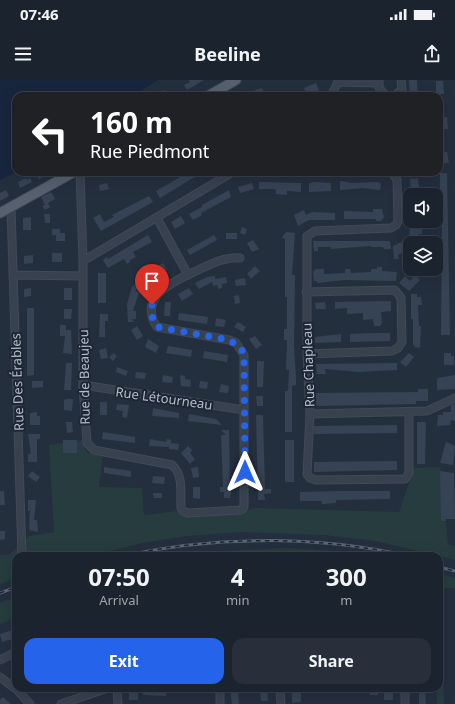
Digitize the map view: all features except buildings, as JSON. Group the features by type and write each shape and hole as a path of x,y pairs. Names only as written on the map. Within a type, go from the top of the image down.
{"main road":[{"path":"215,92 236,80"},
{"path":"0,213 67,176"}],"street":[{"path":"399,92 402,89 402,80"},
{"path":"333,92 338,81 379,82 381,92"},
{"name":"Rue de Beaujeu","path":"80,176 83,261 83,385 86,438 89,447 94,450 172,465 179,475 183,511 188,513 241,510 245,504 244,410"},
{"path":"83,261 226,176"},
{"name":"Rue Chapleau","path":"394,176 397,180 398,220 396,225 390,228 315,231 310,233 306,240 307,354 310,414 307,474 310,478 316,480 405,478 409,473 409,413"},
{"name":"Rue Des Érables","path":"11,208 22,552"},
{"path":"157,218 188,275"},
{"path":"240,258 235,257 220,261 168,284 157,295 152,305 151,312 157,327 229,340 240,347 244,354 244,410"},
{"path":"14,275 83,276"},
{"path":"306,292 395,290 401,298 402,327 402,342 395,351 307,354"},
{"name":"Rue Létourneau","path":"83,385 244,410"},
{"path":"310,414 409,413 427,411 455,398"},
{"path":"0,660 12,654"},
{"path":"0,677 12,686"},
{"path":"19,692 30,704"},
{"path":"61,704 96,692"},
{"path":"117,692 118,704"},
{"path":"220,692 220,704"},
{"path":"280,692 280,704"},
{"path":"405,692 405,704"}],"green space":[{"path":"83,440 85,449 88,453 103,456 99,487 142,488 144,515 178,511 184,515 243,512 254,508 399,512 414,468 440,467 448,544 455,546 455,560 443,557 443,552 422,552 376,541 324,535 242,532 187,536 143,543 106,552 12,552 29,536 54,532 49,445"},
{"path":"285,548 343,552 228,552"},
{"path":"12,552 12,580 0,584 0,555 10,554"},
{"path":"443,574 455,578 455,588 445,588 443,593"},
{"path":"12,598 12,620 0,624 0,603"},
{"path":"443,650 444,704 437,704 437,692 443,692"}],"water":[{"path":"0,80 158,80 139,92 12,92 12,174 0,180"}],"railway":[{"path":"142,552 193,545 265,541 301,541 337,544 388,552"},
{"path":"443,568 455,571"},
{"path":"0,593 12,588"}],"route":[{"path":"152,305 151,312 157,327 229,340 236,343 244,354 245,472"}]}
